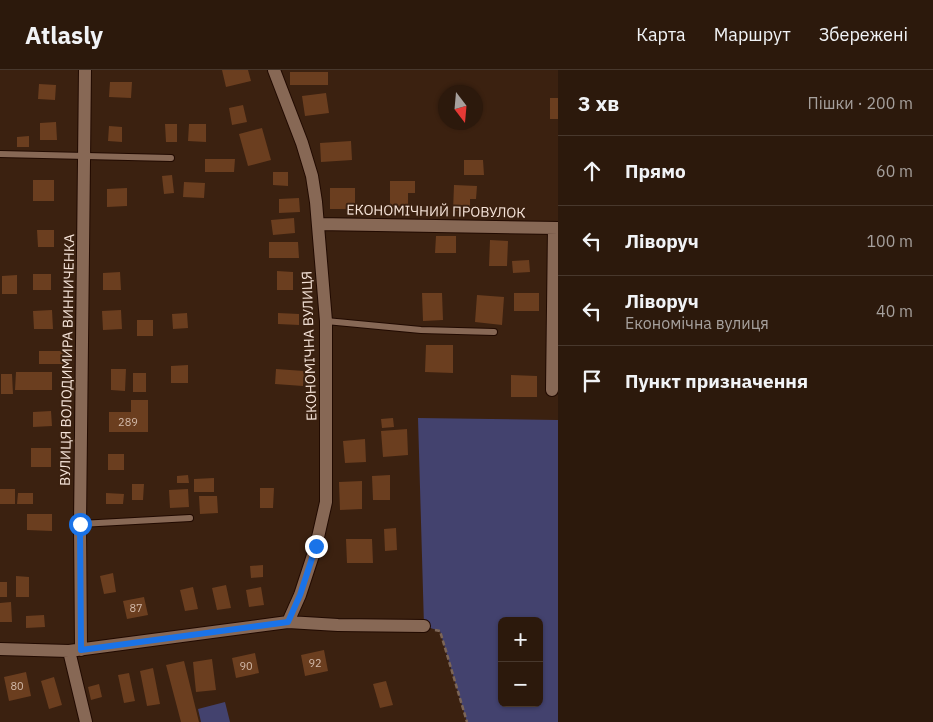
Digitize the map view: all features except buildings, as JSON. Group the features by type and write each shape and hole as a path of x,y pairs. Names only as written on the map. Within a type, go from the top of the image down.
{"street":[{"name":"ВУЛИЦЯ ВОЛОДИМИРА ВИННИЧЕНКА","path":"85,70 80,524 75,651 86,722"},
{"name":"ЕКОНОМІЧНА ВУЛИЦЯ","path":"274,70 309,164 316,202 326,321 326,502 316,546 300,595 288,622"},
{"name":"ЕКОНОМІЧНИЙ ПРОВУЛОК","path":"318,224 556,228 552,390"},
{"path":"0,649 75,651 288,622 338,625 424,626"}],"lane":[{"path":"0,154 171,158"},
{"path":"326,321 421,330 494,332"},
{"path":"80,524 190,518"}],"path":[{"path":"424,626 440,631 467,722"}],"shaded area":[{"path":"418,418 558,420 558,722 467,722 440,631 424,626"},
{"path":"225,702 230,722 201,722 198,709"}],"route":[{"path":"80,524 81,650 288,622 300,595 316,546"}]}
